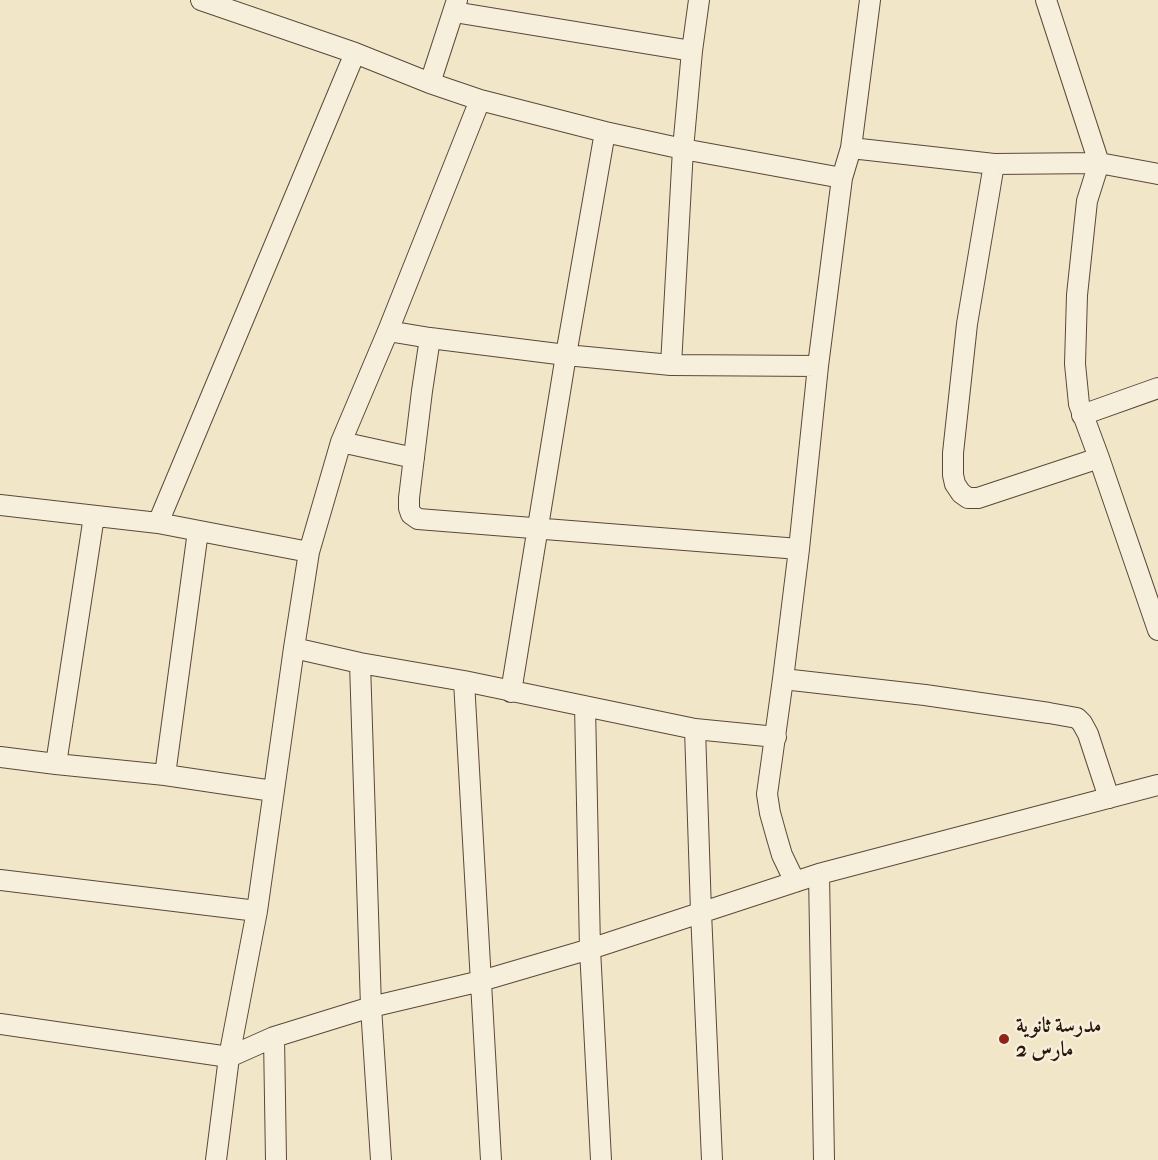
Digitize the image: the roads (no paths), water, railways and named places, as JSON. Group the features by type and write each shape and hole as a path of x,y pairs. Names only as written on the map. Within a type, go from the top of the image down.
{"street":[{"path":"201,0 355,53 480,100 683,149 842,178"},
{"path":"671,364 683,149 699,0"},
{"path":"795,882 780,847 767,795 799,549 818,366 842,178 851,148 870,0"},
{"path":"1046,0 1099,163 1087,201 1077,296 1075,364 1079,404 1158,630"},
{"path":"430,83 456,6 692,51"},
{"path":"158,523 355,53"},
{"path":"216,1160 229,1057 257,911 309,552 341,442 480,100"},
{"path":"512,692 605,132"},
{"path":"851,148 994,164 1099,163 1158,174"},
{"path":"994,164 967,324 953,453 955,484 968,498 978,498 1099,458"},
{"path":"388,331 566,356 671,364 818,366"},
{"path":"430,338 409,498 411,514 418,519 799,549"},
{"path":"1082,415 1158,388"},
{"path":"341,442 414,458"},
{"path":"0,505 158,523 309,552"},
{"path":"56,764 94,516"},
{"path":"165,775 198,531"},
{"path":"294,648 695,729 776,737"},
{"path":"360,663 372,1007 381,1160"},
{"path":"783,679 925,695 1077,718 1088,735 1108,798"},
{"path":"464,681 491,1160"},
{"path":"585,706 590,949 602,1160"},
{"path":"695,729 712,1160"},
{"path":"0,757 165,775 273,791"},
{"path":"0,1024 229,1057 273,1037 372,1007 481,981 590,949 819,874 1158,784"},
{"path":"819,874 824,1160"},
{"path":"0,880 257,911"},
{"path":"273,1037 276,1160"}],"place":[{"name":"مدرسة ثانوية 2 مارس","path":"1004,1039"}]}
